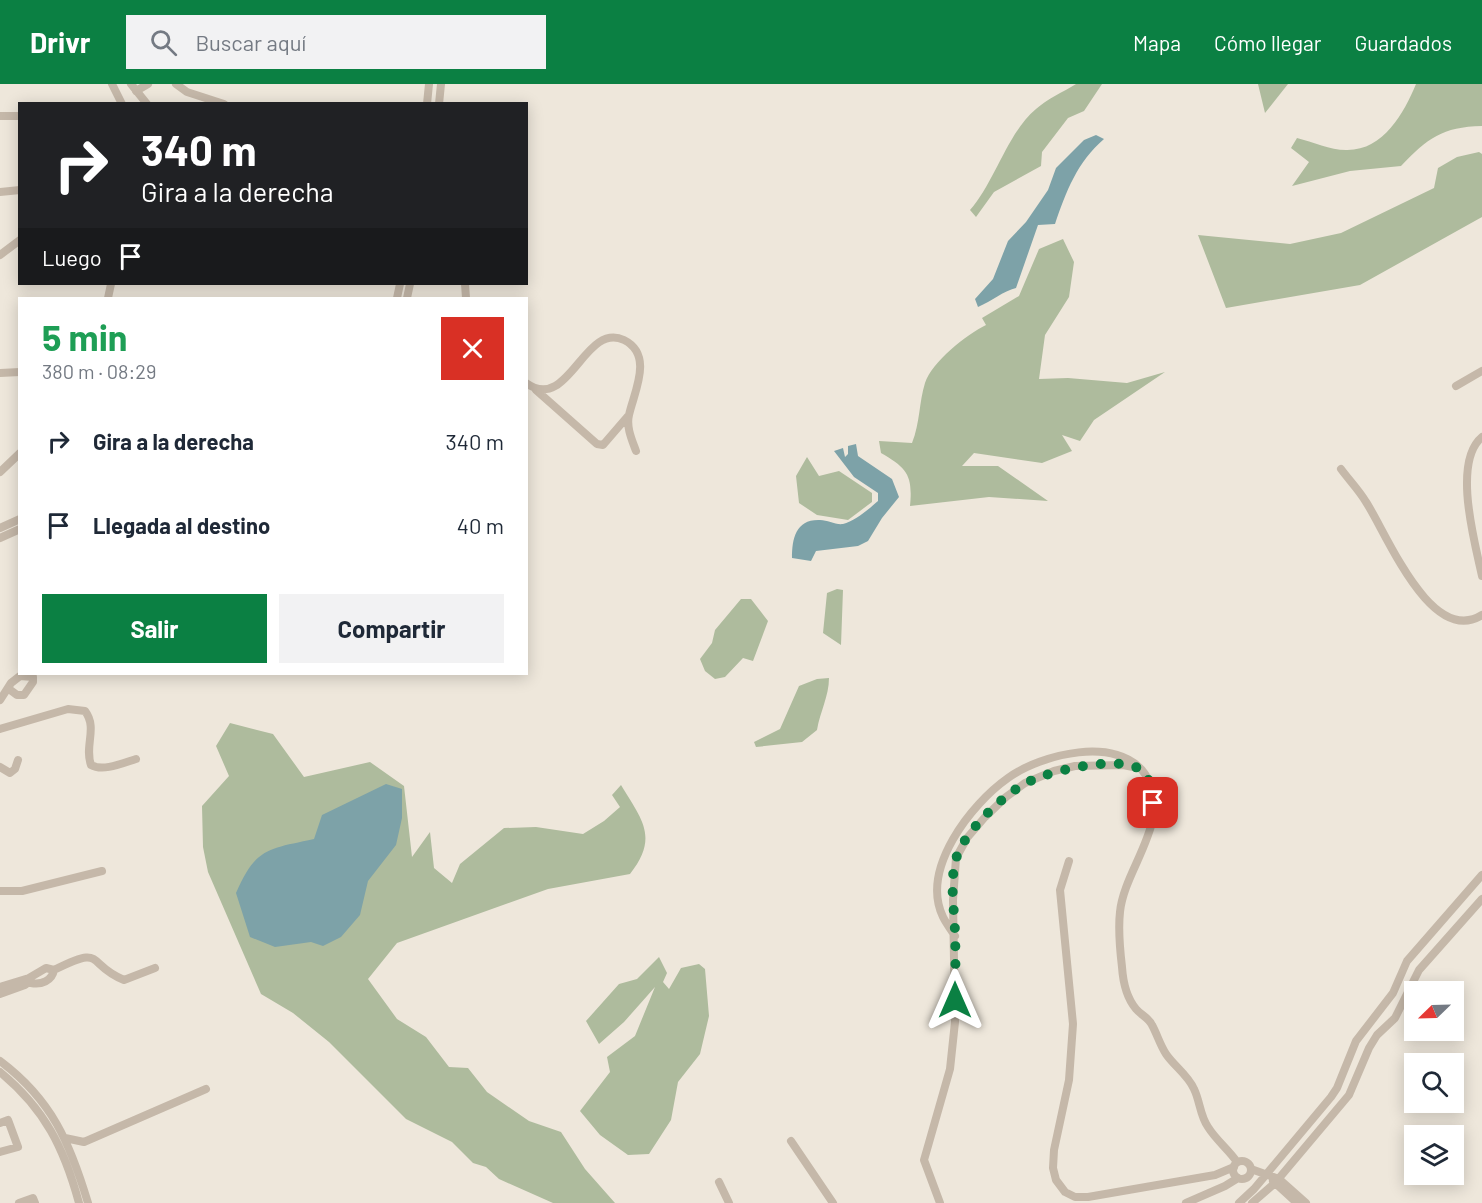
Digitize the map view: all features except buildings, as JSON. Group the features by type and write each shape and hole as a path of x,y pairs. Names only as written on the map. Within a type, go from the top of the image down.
{"street":[{"path":"112,84 121,102"},
{"path":"145,102 133,87 148,84"},
{"path":"176,84 187,92 212,102"},
{"path":"427,102 429,84"},
{"path":"440,102 441,84"},
{"path":"0,116 18,116"},
{"path":"0,192 18,190"},
{"path":"0,255 18,242"},
{"path":"528,384 597,444 603,445 608,442 628,416 639,389 639,362 635,351 625,341 615,337 593,346 559,383 544,390 536,390"},
{"path":"1456,386 1482,371"},
{"path":"0,373 18,372"},
{"path":"628,416 636,451"},
{"path":"1482,437 1470,455 1468,472 1470,520 1482,576"},
{"path":"0,472 18,455"},
{"path":"1341,469 1366,501 1418,590 1439,611 1463,622 1469,622 1482,615"},
{"path":"0,528 18,520"},
{"path":"0,538 18,530"},
{"path":"0,700 9,689"},
{"path":"0,729 68,709 85,711 92,725 88,755 91,765 96,768 108,767 136,759"},
{"path":"955,936 942,916 938,883 941,868 945,853 961,826 991,792 1009,777 1060,755 1090,752 1116,754 1130,759 1145,774 1153,791 1154,815 1120,911 1122,967 1128,997 1151,1023 1166,1054 1195,1089 1207,1127 1235,1164 1238,1178"},
{"path":"0,767 10,773 15,769 18,760"},
{"path":"940,1203 924,1160 950,1070 955,1022 953,900 956,858 967,838 1006,796 1025,783 1053,771 1093,765 1123,765 1138,768"},
{"path":"1069,861 1060,890 1073,1024 1068,1080 1054,1150 1053,1168 1056,1180 1065,1191 1075,1197 1088,1197 1215,1175 1243,1161 1251,1169 1266,1174 1306,1203"},
{"path":"0,891 22,891 102,871"},
{"path":"1239,1203 1337,1088 1356,1041 1393,993 1407,961 1482,875"},
{"path":"1252,1203 1277,1181 1349,1095 1369,1048 1377,1035 1395,1018 1419,970 1482,899"},
{"path":"0,994 30,981 46,968 54,970 85,957 93,957 124,980 155,968"},
{"path":"0,987 30,981"},
{"path":"0,1061 41,1098 58,1122 74,1159 88,1203"},
{"path":"0,1072 26,1094 45,1118 62,1149 79,1203"},
{"path":"65,1138 84,1142 206,1089"},
{"path":"0,1123 8,1120 18,1147 0,1152"},
{"path":"791,1141 832,1203"},
{"path":"74,1159 84,1142"},
{"path":"1186,1203 1249,1175 1251,1169"},
{"path":"1277,1181 1297,1203"},
{"path":"719,1182 729,1203"},
{"path":"19,1203 33,1198 35,1203"}],"green space":[{"path":"1076,84 1102,84 1084,111 1068,118 1042,152 1041,166 994,192 976,217 970,210 987,186 1009,144 1026,119 1045,102"},
{"path":"1258,84 1288,84 1265,113"},
{"path":"1416,84 1482,84 1482,126 1456,129 1437,136 1419,148 1401,166 1350,171 1292,186 1309,162 1291,148 1297,138 1340,150 1359,149 1371,144 1381,137 1398,118"},
{"path":"1479,152 1482,154 1482,217 1360,285 1226,308 1198,235 1290,244 1341,233 1434,188 1438,168 1457,157"},
{"path":"1063,239 1074,262 1069,297 1045,335 1039,379 1068,378 1127,383 1165,372 1094,420 1080,441 1062,435 1072,451 1042,463 974,453 962,466 998,466 1048,501 989,497 910,506 911,495 906,473 897,463 881,453 879,441 912,443 925,383 935,366 960,342 986,325 982,318 1019,296 1039,249"},
{"path":"807,457 819,476 839,471 872,493 872,502 848,520 817,515 799,503 796,476"},
{"path":"837,589 843,590 841,645 823,633 827,593"},
{"path":"741,599 751,599 768,621 753,661 743,658 725,677 715,679 705,671 700,659 712,643 715,630"},
{"path":"829,678 828,691 817,730 802,742 756,747 754,742 780,729 799,686 817,679"},
{"path":"230,723 273,734 304,777 370,762 404,786 412,857 430,832 434,868 452,883 460,864 504,828 536,827 583,834 604,821 620,807 612,795 621,785 641,819 644,829 644,849 630,874 548,889 397,943 368,979 397,1019 426,1037 449,1067 468,1068 487,1092 529,1121 561,1132 585,1169 615,1203 553,1203 499,1179 486,1167 473,1163 452,1142 406,1119 329,1042 293,1013 261,994 208,872 203,847 202,806 229,776 216,746"},
{"path":"659,957 667,973 663,982 669,989 681,968 699,964 705,969 709,1016 700,1054 678,1082 671,1120 649,1154 628,1155 600,1135 580,1111 610,1072 607,1057 635,1036 655,987 624,1022 599,1044 586,1021 619,984 637,979"}],"water":[{"path":"1096,135 1104,139 1086,157 1068,189 1055,224 1038,225 1016,288 978,307 975,299 993,279 1008,241 1026,222 1048,190 1056,168 1084,140"},
{"path":"856,444 858,456 892,479 899,497 882,518 868,541 858,546 816,551 811,561 792,558 793,543 801,526 820,520 843,524 857,518 878,501 878,493 854,477 834,451 843,448 845,457 848,454 848,446"},
{"path":"386,784 402,789 402,818 396,845 368,881 360,915 341,937 323,946 311,942 275,947 250,937 236,893 243,878 258,858 275,848 314,839 322,815"}],"route":[{"path":"955,1000 953,879 956,858 967,838 1006,796 1025,783 1053,771 1075,766 1123,765 1138,768 1145,774 1153,791 1153,803"}]}
